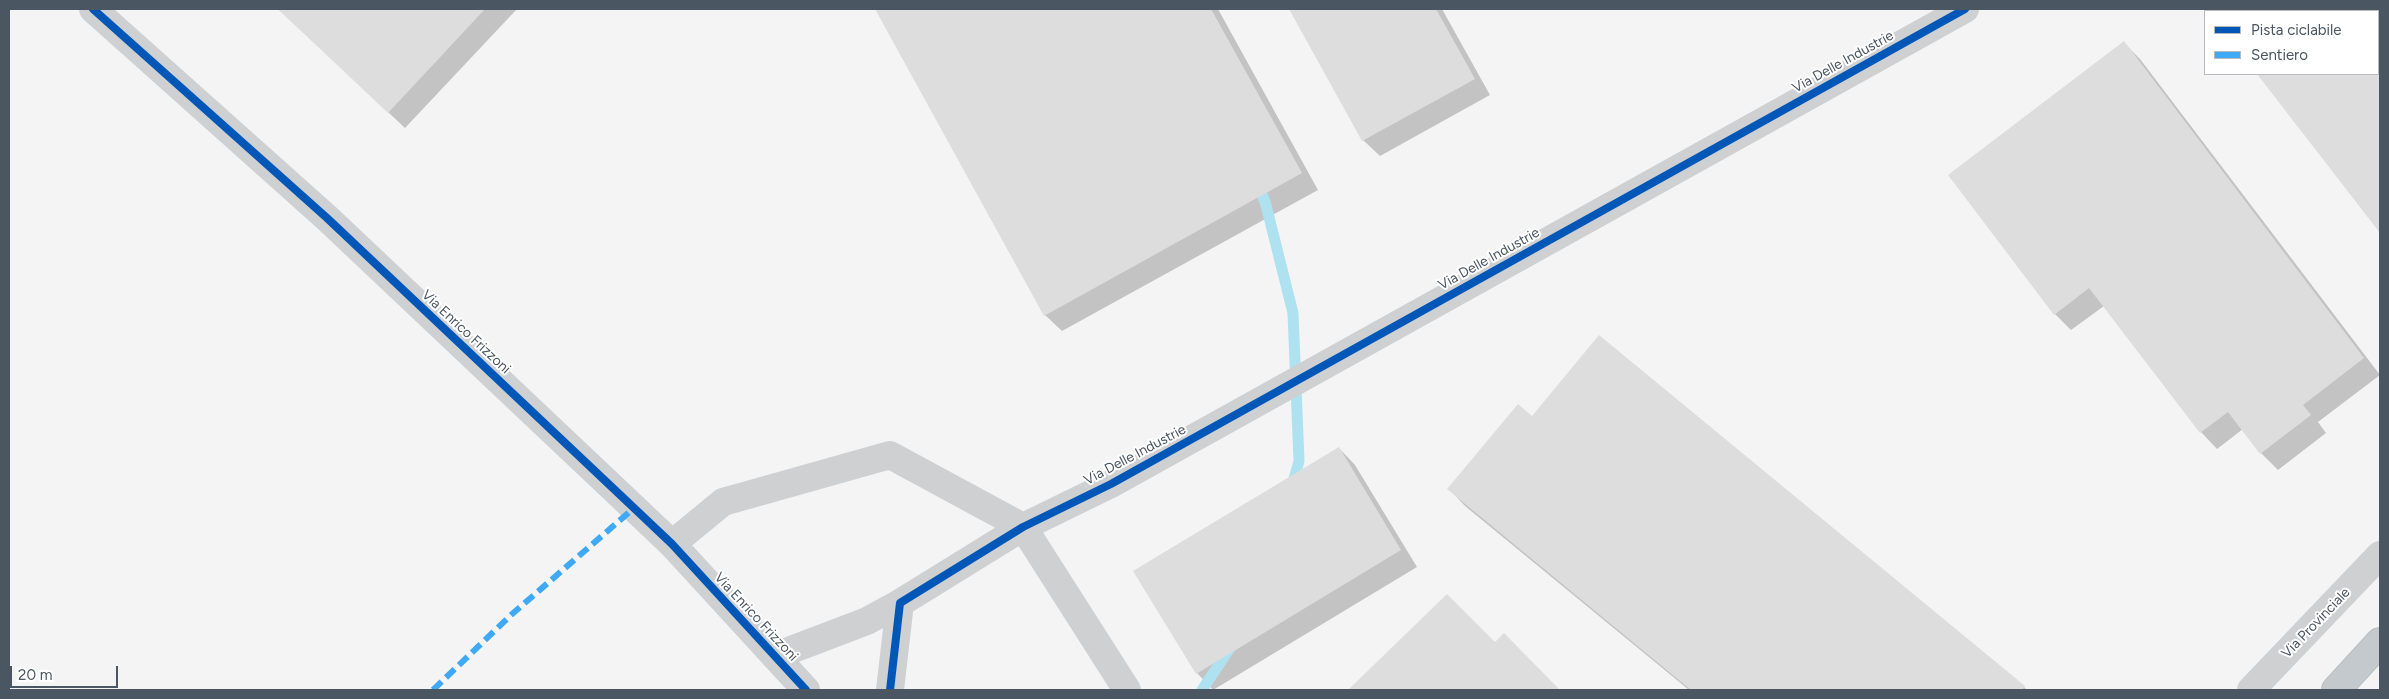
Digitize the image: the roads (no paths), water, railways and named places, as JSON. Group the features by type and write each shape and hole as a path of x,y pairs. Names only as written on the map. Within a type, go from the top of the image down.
{"highway":[{"path":"2336,690 2380,642"}],"street":[{"name":"Via Enrico Frizzoni","path":"93,9 326,218 672,544 806,690"},
{"name":"Via Delle Industrie","path":"775,656 867,620 900,603 1023,527 1111,484 1965,9"},
{"path":"672,544 723,502 890,455 1023,527 1127,690"},
{"name":"Via Provinciale","path":"2251,690 2380,555"},
{"path":"890,690 900,603"}],"waterway":[{"path":"1257,181 1266,205 1293,313 1299,461 1292,486"},
{"path":"1202,690 1232,645"}]}
